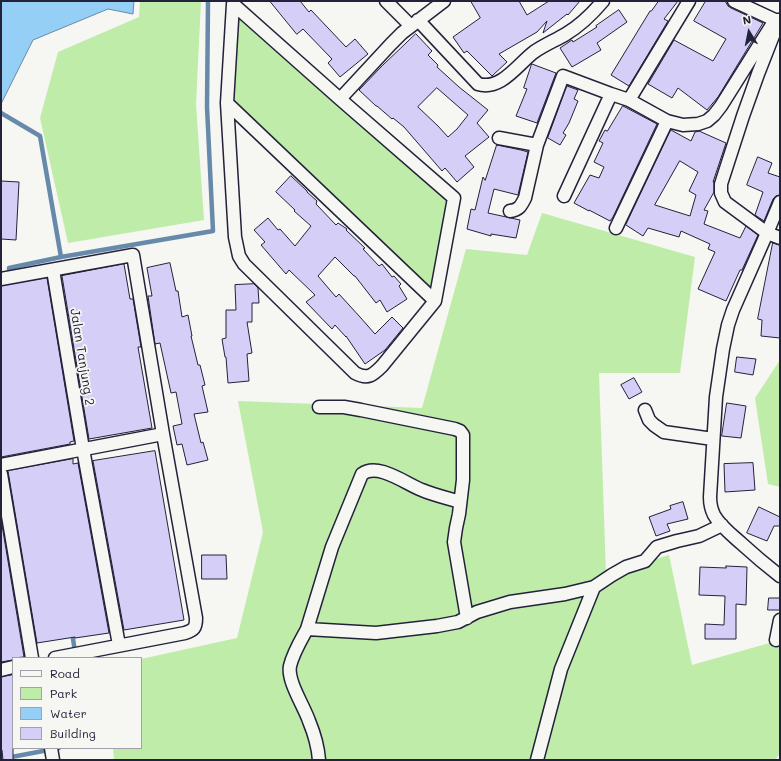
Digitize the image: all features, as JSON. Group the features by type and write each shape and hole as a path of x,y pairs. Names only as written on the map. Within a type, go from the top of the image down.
{"street":[{"path":"386,1 414,23 478,84 484,86 507,77 534,52 567,34 579,25 603,1"},
{"path":"340,99 391,44 414,23 444,1"},
{"path":"629,100 688,1"},
{"path":"734,1 778,20"},
{"path":"233,4 454,198 435,301 394,353 375,373 368,376 362,376 355,373 244,264 239,256 235,237 226,103 233,4"},
{"path":"510,211 516,210 521,206 526,198 538,145 563,76 629,100 667,121 684,125 698,124 707,121 714,115 778,20"},
{"path":"778,20 750,95 721,184 721,193 725,202 767,233 780,238"},
{"path":"564,196 611,94"},
{"path":"226,103 435,301"},
{"path":"616,228 667,121"},
{"path":"498,138 538,145"},
{"path":"780,202 733,310 728,325 722,349 710,482 710,505 714,514 722,525 764,564 780,576"},
{"path":"5,278 133,255 194,610 196,625 191,631 61,657"},
{"name":"Jalan Tanjung 2","path":"53,270 83,449 119,645"},
{"path":"319,408 344,407 361,410 455,429 463,435 463,480 460,514 454,542 467,618"},
{"path":"645,410 649,420 664,432 713,439"},
{"path":"1,465 163,434"},
{"path":"319,760 318,750 309,720 292,683 290,667 295,651 307,629 332,547 362,474 366,470 375,470 391,475 421,490 460,502"},
{"path":"1,474 32,657"},
{"path":"307,629 376,633 458,622 477,612 510,602 565,594 594,587 612,574 626,567 645,561 657,548 699,536 722,525"},
{"path":"536,760 561,669 594,587"},
{"path":"776,640 780,620"},
{"path":"1,670 12,667"}],"green space":[{"path":"140,1 201,1 196,104 204,220 68,243 40,118 58,52 139,17"},
{"path":"233,4 454,198 435,301 227,103"},
{"path":"542,213 695,257 680,373 599,373 606,574 669,555 692,665 780,640 780,753 775,760 114,760 113,749 142,749 142,659 237,638 263,532 238,401 422,408 466,249 527,255"},
{"path":"780,360 780,487 768,484 755,398"}],"water":[{"path":"1,1 134,1 133,14 108,9 33,40 1,104"}],"building":[{"path":"270,1 300,1 309,12 311,10 346,47 355,39 368,54 340,77 328,63 332,59 303,29 297,34"},
{"path":"471,1 519,1 527,15 549,1 580,1 568,15 567,14 543,33 547,21 537,32 499,54 507,62 492,76 467,51 464,53 453,37 480,18"},
{"path":"659,1 678,1 664,19 668,21 629,86 611,75 650,11"},
{"path":"706,1 725,1 731,8 763,23 718,97 707,110 678,88 672,98 648,84 674,40 713,61 726,39 694,21"},
{"path":"619,10 627,22 597,43 601,50 572,67 560,48 597,27 596,26"},
{"path":"416,34 432,51 428,55 438,65 437,67 488,110 477,123 489,137 465,156 474,167 457,182 445,168 442,171 404,127 376,106 359,90","holes":["437,88 468,115 457,129 448,137 418,107"]},
{"path":"532,64 556,73 537,123 516,116 527,89 524,88"},
{"path":"567,86 578,90 574,99 578,101 563,133 566,135 560,145 548,138"},
{"path":"623,106 657,124 610,221 574,203 590,175 599,178 604,167 594,162 603,143 599,141 605,130 607,131"},
{"path":"671,130 691,141 695,132 699,131 726,143 713,182 714,192 704,210 708,211 704,224 740,238 746,226 758,235 726,301 698,289 715,252 708,249 710,244 681,231 679,237 648,228 643,236 626,225","holes":["680,161 698,172 689,191 696,195 690,216 655,205"]},
{"path":"497,145 528,152 518,195 494,189 488,213 520,220 516,238 491,234 491,236 467,229 471,209 475,210 483,177 485,180"},
{"path":"758,157 772,163 768,173 780,177 780,195 773,199 764,221 755,215 763,192 747,185"},
{"path":"291,176 317,201 316,204 336,225 338,223 347,229 346,230 365,248 363,249 379,266 382,264 392,277 394,276 401,284 399,286 407,299 387,312 380,300 376,303 355,276 335,257 318,276 336,297 339,294 375,334 392,317 403,328 385,350 365,364 346,336 335,325 332,329 306,302 315,295 289,270 286,274 261,245 265,242 254,230 268,218 295,246 311,226 276,192"},
{"path":"1,181 19,182 16,240 1,239"},
{"path":"773,243 780,245 780,338 761,336 762,320 758,319"},
{"path":"170,263 176,291 178,291 182,317 188,315 198,365 200,365 205,385 202,386 208,412 194,414 201,443 203,442 208,460 187,465 182,444 177,445 173,426 182,424 176,392 171,393 160,343 155,344 148,296 152,296 147,268"},
{"path":"124,264 130,299 133,299 141,347 138,347 152,428 89,439 62,276"},
{"path":"47,278 74,441 70,442 70,444 1,457 1,286"},
{"path":"254,284 258,288 259,303 252,303 252,322 247,322 252,353 247,354 249,381 228,383 226,357 222,339 226,338 226,310 236,310 235,285"},
{"path":"737,357 756,359 753,375 735,372"},
{"path":"634,378 642,392 629,399 621,385"},
{"path":"727,403 746,406 741,438 722,436"},
{"path":"155,451 184,620 124,630 93,461"},
{"path":"73,459 73,464 78,463 109,633 37,643 8,471"},
{"path":"753,463 755,490 725,492 724,464"},
{"path":"683,502 688,519 667,524 670,531 656,536 649,517 671,509 670,506"},
{"path":"759,507 780,517 780,526 774,526 767,541 747,533"},
{"path":"1,519 24,657 12,657 12,660 1,662"},
{"path":"202,555 226,555 227,579 202,579"},
{"path":"726,566 747,567 746,605 736,604 736,639 705,639 705,624 724,625 725,596 699,595 700,567 726,568"},
{"path":"769,598 780,598 780,610 768,610"},
{"path":"12,675 13,760 3,760 1,750 1,677"}],"waterway":[{"path":"12,290 9,268 61,257 213,231 207,107 208,1"},
{"path":"1,113 40,136 61,257"},
{"path":"72,632 75,652"},
{"path":"1,759 54,749"}]}
